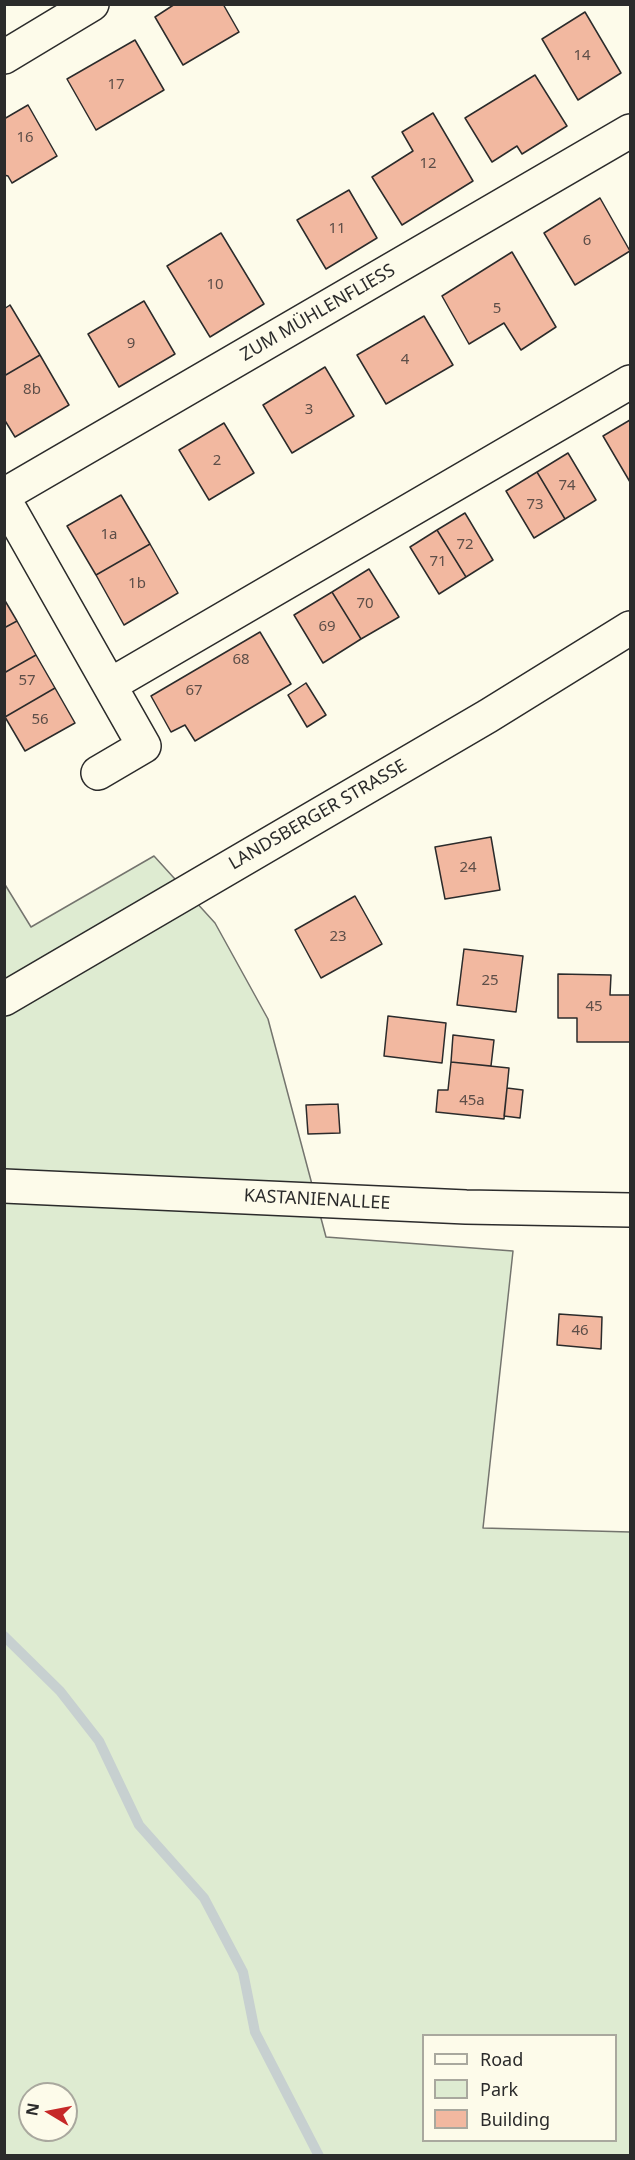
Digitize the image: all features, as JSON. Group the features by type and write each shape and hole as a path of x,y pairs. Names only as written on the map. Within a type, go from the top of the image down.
{"street":[{"path":"4,57 92,4"},
{"name":"ZUM MÜHLENFLIESS","path":"98,773 144,746 4,497 630,131"},
{"path":"110,685 630,382"},
{"name":"LANDSBERGER STRASSE","path":"4,999 488,716 630,628"},
{"name":"KASTANIENALLEE","path":"4,1186 466,1207 630,1210"}],"green space":[{"path":"154,856 215,923 268,1019 326,1237 513,1251 483,1528 630,1532 630,2155 5,2155 4,883 31,927"}],"building":[{"path":"175,4 223,4 239,32 183,65 155,17"},
{"path":"585,12 621,73 578,100 542,39"},
{"path":"135,40 164,90 96,130 67,79"},
{"path":"535,75 567,126 522,154 517,146 492,162 465,118"},
{"path":"28,105 57,156 12,183 8,176 4,175 4,119"},
{"path":"433,113 473,181 402,225 372,177 413,151 402,132"},
{"path":"349,190 377,238 326,269 297,220"},
{"path":"600,198 630,251 575,285 544,233"},
{"path":"221,233 264,304 210,337 167,266"},
{"path":"512,252 556,327 521,350 504,323 469,344 442,296"},
{"path":"144,301 175,354 119,387 88,334"},
{"path":"10,305 40,355 4,376 4,309"},
{"path":"424,316 453,365 386,404 357,355"},
{"path":"40,355 69,405 15,437 4,419 4,376"},
{"path":"325,367 354,416 292,453 263,405"},
{"path":"630,420 630,482 603,436"},
{"path":"224,423 254,473 209,500 179,450"},
{"path":"568,453 596,500 565,519 537,472"},
{"path":"537,472 565,519 534,538 506,491"},
{"path":"121,495 150,544 96,575 67,526"},
{"path":"465,513 493,560 466,577 437,530"},
{"path":"437,530 466,577 439,594 410,547"},
{"path":"150,544 178,593 124,625 96,575"},
{"path":"369,569 399,617 361,639 332,592"},
{"path":"332,592 361,639 323,663 294,615"},
{"path":"4,599 17,621 4,628"},
{"path":"17,621 36,655 4,673 4,628"},
{"path":"260,632 291,684 195,741 185,725 171,732 151,696"},
{"path":"36,655 55,688 5,717 4,673"},
{"path":"306,683 326,715 307,727 288,695"},
{"path":"55,688 75,723 25,751 5,717"},
{"path":"491,837 500,890 445,899 435,847"},
{"path":"355,896 382,944 321,978 295,930"},
{"path":"464,949 523,956 516,1012 457,1005"},
{"path":"558,974 611,975 610,995 630,995 630,1042 577,1042 577,1018 558,1018"},
{"path":"388,1016 446,1023 442,1063 384,1056"},
{"path":"453,1035 494,1040 491,1066 451,1062"},
{"path":"451,1062 509,1068 504,1119 436,1112 438,1090 448,1090"},
{"path":"507,1088 523,1090 520,1118 504,1116"},
{"path":"338,1104 340,1133 308,1134 306,1105"},
{"path":"559,1314 602,1317 601,1349 557,1345"}],"waterway":[{"path":"4,1636 60,1691 99,1741 139,1825 204,1898 243,1972 255,2032 319,2156"}]}
